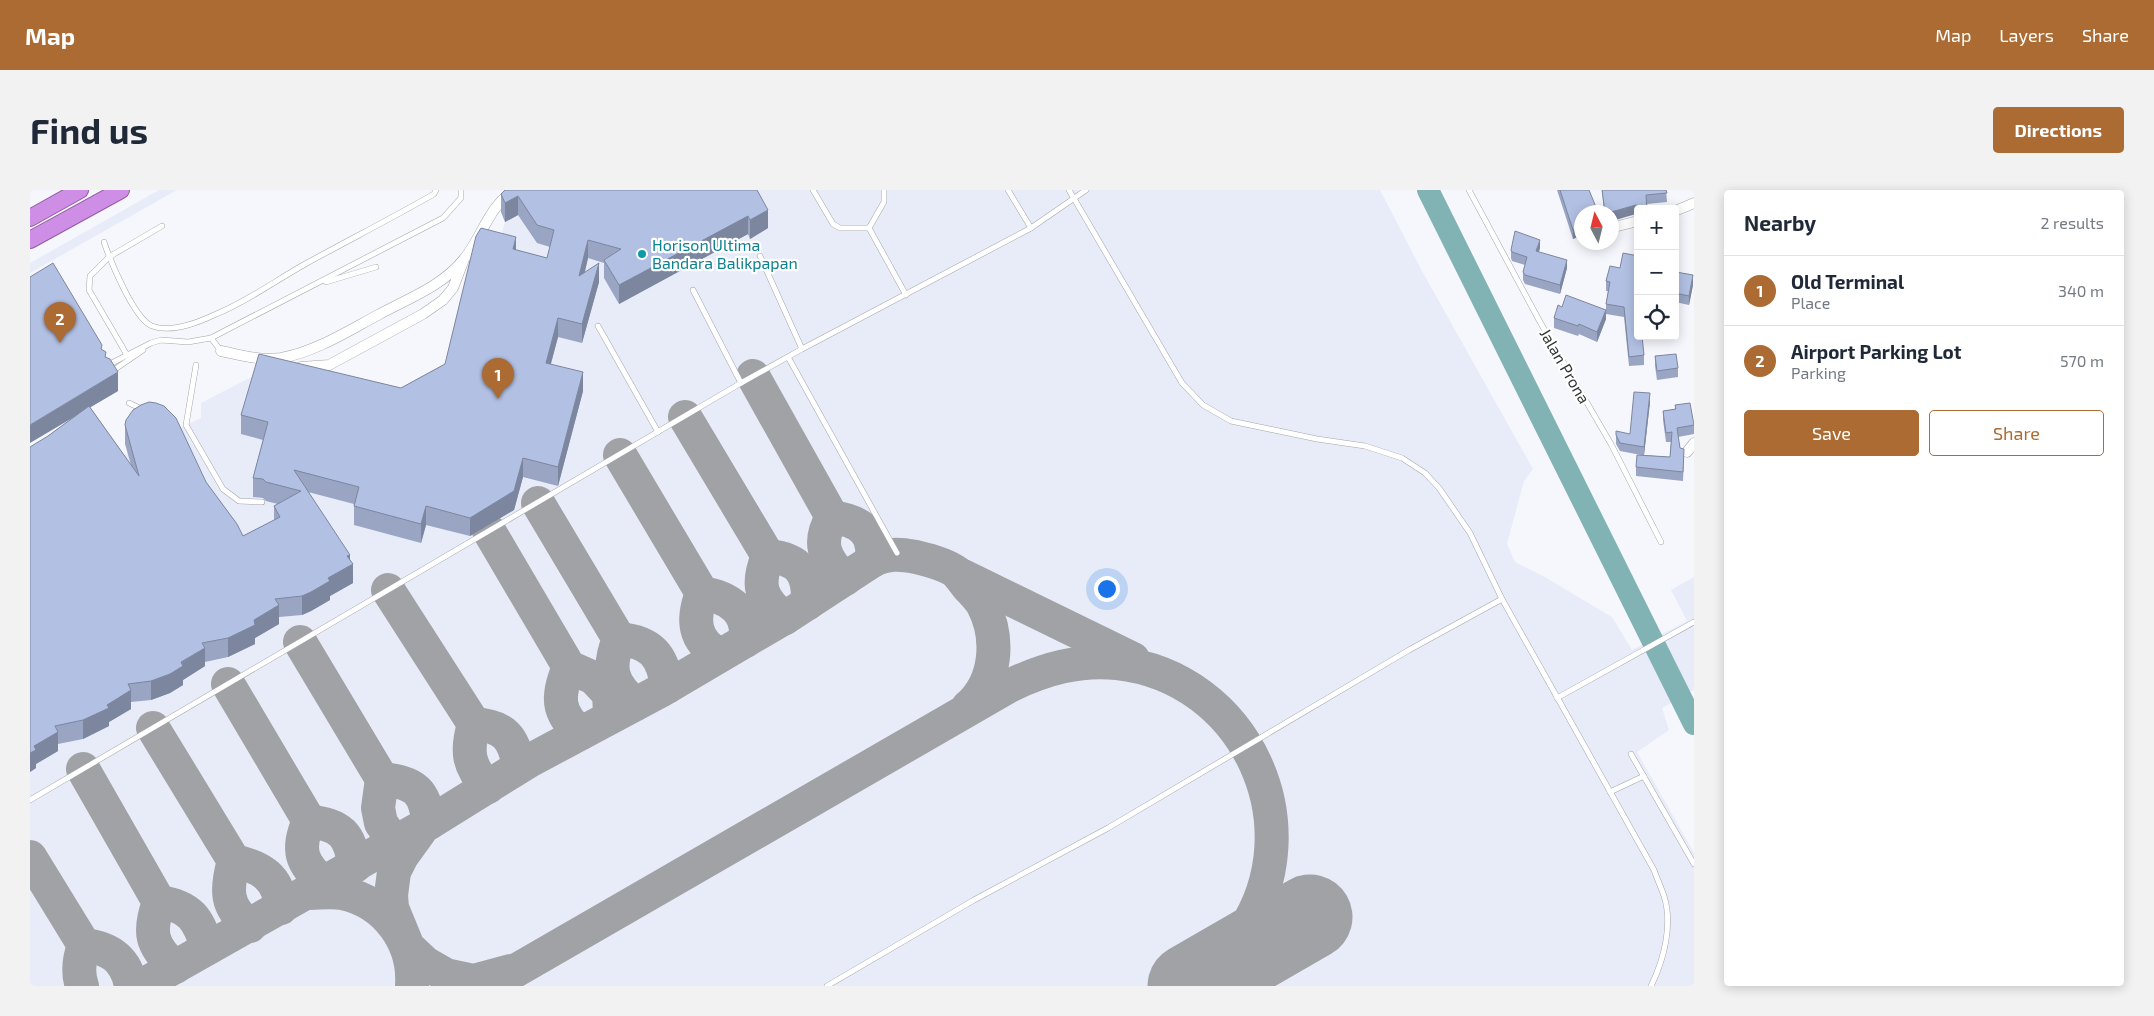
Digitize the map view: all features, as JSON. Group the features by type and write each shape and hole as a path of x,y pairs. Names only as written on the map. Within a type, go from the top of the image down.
{"highway":[{"path":"30,218 80,190"},
{"path":"30,240 122,190"}],"street":[{"path":"221,351 295,367 329,365 423,314 443,300 453,288 464,259 490,213 497,204 515,190"},
{"path":"1679,210 1694,204"},
{"path":"1619,226 1634,222"},
{"path":"266,360 303,352 336,337 430,287 448,275 464,259"},
{"path":"1687,452 1694,443"}],"lane":[{"path":"104,242 109,257 138,314 146,323 161,328 176,327 216,315 398,215 434,194 436,190"},
{"path":"105,366 161,340 188,342 211,338 444,218 460,198 461,190"},
{"path":"813,190 832,224 840,228 869,228"},
{"path":"869,228 884,202 884,190"},
{"path":"1008,190 1031,228"},
{"path":"1069,190 1182,383 1203,405 1231,421 1317,439 1365,446 1402,458 1425,472 1439,488 1470,533 1502,599 1556,698 1654,870 1664,896 1668,922 1658,972 1651,986"},
{"path":"30,800 741,383 1031,228 1086,190"},
{"name":"Jalan Prona","path":"1469,190 1540,322 1611,444 1661,542"},
{"path":"127,355 90,290 90,276 109,257 162,226"},
{"path":"869,228 906,295"},
{"path":"760,256 802,349"},
{"path":"314,285 376,268"},
{"path":"693,290 741,383"},
{"path":"598,326 658,432"},
{"path":"211,338 221,351"},
{"path":"109,373 151,343"},
{"path":"788,357 897,554"},
{"path":"196,366 183,425 223,488 239,501 262,502"},
{"path":"130,403 153,415"},
{"path":"828,986 974,900 1108,828 1409,650 1502,599"},
{"path":"1556,698 1694,622"},
{"path":"1631,754 1694,864"},
{"path":"1610,792 1644,776"}],"shaded area":[{"path":"159,190 177,190 30,273 30,263"},
{"path":"536,190 1380,190 1422,271 1533,469 1524,481 1507,544 1515,562 1543,576 1612,617 1632,650 1687,621 1671,590 1694,577 1694,690 1662,708 1669,730 1637,752 1694,853 1694,986 30,986 30,466 114,460 201,418 201,403 259,373 401,407 444,383 497,250 505,222 498,206"}],"building":[{"path":"505,190 757,190 768,210 750,220 748,216 619,285 604,260 621,249 588,240 579,276 599,263 582,324 558,318 546,363 583,372 558,467 523,458 514,491 470,518 426,506 421,524 354,506 359,487 294,470 350,555 347,556 353,564 328,578 330,581 311,592 302,596 275,599 279,605 254,620 255,625 228,638 202,643 205,648 181,662 183,666 170,674 151,681 128,684 131,690 107,705 109,708 83,720 55,726 58,732 34,746 36,750 30,753 30,447 89,406 139,476 125,425 126,420 133,410 141,405 149,402 156,403 164,406 176,418 206,482 237,524 243,536 280,517 274,506 301,491 266,482 263,479 253,478 268,422 241,415 259,354 401,388 445,364 476,236 481,228 516,237 513,249 547,258 554,230 537,225 518,196 505,203 501,194"},
{"path":"1560,190 1589,190 1595,205 1574,205 1573,230"},
{"path":"1602,190 1666,190 1667,193 1646,195 1647,205 1634,205 1619,210 1619,205 1604,205"},
{"path":"1515,231 1540,240 1536,251 1567,260 1560,285 1525,275 1523,272 1527,257 1511,250"},
{"path":"1623,253 1634,255 1634,340 1642,340 1644,355 1629,357 1624,307 1606,304 1610,282 1606,281 1610,266 1620,268"},
{"path":"53,263 102,345 101,349 106,352 105,357 110,359 118,372 30,425 30,277"},
{"path":"1679,273 1693,275 1689,296 1679,294"},
{"path":"1566,295 1606,310 1597,332 1579,324 1578,326 1554,318 1558,305 1562,307"},
{"path":"1676,354 1678,368 1657,371 1655,356"},
{"path":"1634,392 1650,393 1644,447 1620,443 1616,435 1616,431 1630,434"},
{"path":"1690,403 1694,425 1677,428 1680,448 1684,449 1683,472 1636,467 1637,455 1670,457 1672,432 1666,433 1663,411 1676,409 1675,405"}],"waterway":[{"path":"1428,190 1694,724"}],"taxiway":[{"path":"753,376 832,517"},
{"path":"685,417 768,556 762,575 763,591 765,598 785,618"},
{"path":"620,455 702,593"},
{"path":"538,503 619,639 612,667 616,682 635,704"},
{"path":"832,517 825,535 825,550 832,565 845,579"},
{"path":"832,517 850,521 864,529 871,542 872,561"},
{"path":"489,531 569,667 594,678 609,694 610,713"},
{"path":"141,986 429,823 529,761 660,691 791,614 878,558 888,555 904,555 926,559 947,567 958,574 983,605 992,631 993,659 985,685 978,697 968,707"},
{"path":"768,556 788,560 800,569 807,583 808,603"},
{"path":"963,576 1133,659"},
{"path":"388,590 474,724 470,742 471,758 476,773 488,787"},
{"path":"702,593 721,598 736,607 744,621 746,630 745,641"},
{"path":"702,593 697,612 697,628 704,643 720,655"},
{"path":"619,639 639,643 654,652 662,666 667,687"},
{"path":"300,642 382,779 378,808 381,823 395,843"},
{"path":"489,986 1011,685 1049,670 1089,662 1117,663 1162,674 1201,696 1232,726 1255,763 1268,804 1271,847 1263,890 1243,932 1231,948 1185,986"},
{"path":"569,667 562,686 561,703 567,718 581,733"},
{"path":"228,684 309,821"},
{"path":"474,724 493,727 506,735 514,748 519,767"},
{"path":"153,728 234,861 230,880 230,897 236,912 250,926"},
{"path":"83,769 159,902 153,922 154,938 161,952 175,967"},
{"path":"382,779 403,783 416,790 424,803 429,823"},
{"path":"309,821 329,826 342,833 350,846 355,866"},
{"path":"309,821 303,840 303,855 310,869 324,883"},
{"path":"420,831 402,856 394,872 391,895 392,908 408,947 425,963 446,975 474,981 511,971"},
{"path":"30,857 84,945 79,966 82,986"},
{"path":"234,861 244,863 267,875 277,888 281,908"},
{"path":"307,893 342,893 372,905 384,915 395,926 409,954 412,986"},
{"path":"159,902 178,907 192,916 200,929 207,948"},
{"path":"84,945 102,949 115,956 125,969 131,986"}],"runway":[{"path":"1190,986 1310,917"}],"place":[{"name":"Horison Ultima Bandara Balikpapan","path":"642,254"},
{"name":"Airport Parking Lot","path":"60,343"},
{"name":"Old Terminal","path":"498,399"}]}
